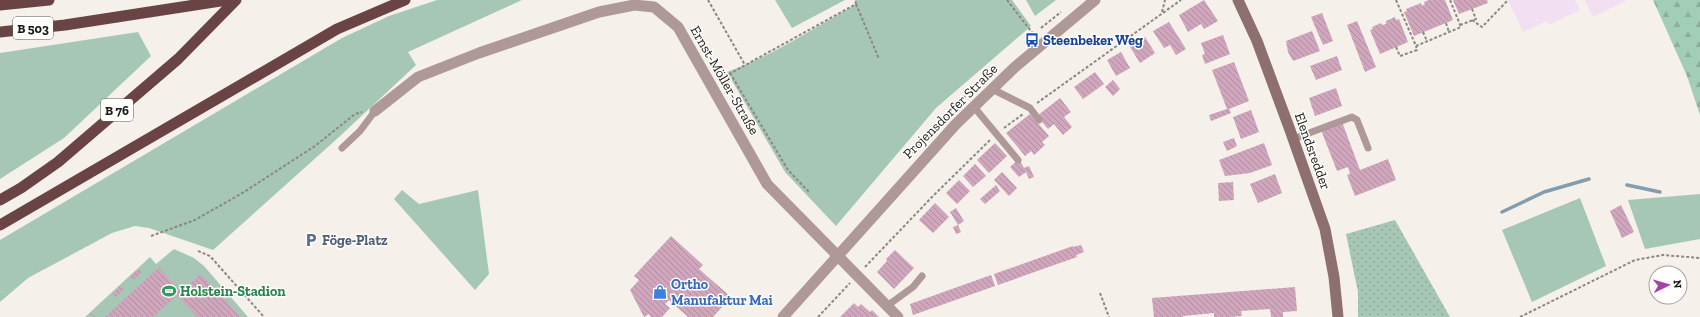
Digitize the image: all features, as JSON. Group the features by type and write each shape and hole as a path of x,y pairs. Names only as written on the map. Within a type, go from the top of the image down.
{"highway":[{"name":"B 503","path":"0,6 49,0"},
{"name":"B 503","path":"0,32 65,25 227,0"},
{"name":"B 76","path":"0,200 21,188 58,162 178,59 236,0"},
{"path":"0,226 337,29 405,0"},
{"path":"0,204 21,188"}],"main road":[{"name":"Elendsredder","path":"1238,0 1256,41 1325,230 1334,277 1338,317"}],"street":[{"name":"Projensdorfer Straße","path":"783,317 915,168 974,107 1042,44 1095,0"},
{"name":"Ernst-Möller-Straße","path":"375,111 418,77 479,53 599,12 634,5 654,7 678,28 767,184 838,256"},
{"path":"838,256 898,317"}],"lane":[{"path":"992,89 1030,108 1039,120"},
{"path":"974,107 1018,160"},
{"name":"Ernst-Möller-Straße","path":"342,148 360,131 375,111"},
{"path":"1293,139 1352,117 1357,120 1368,148"},
{"path":"887,306 913,287 922,276"}],"path":[{"path":"708,0 745,65"},
{"path":"855,0 879,59"},
{"path":"1007,0 1042,44"},
{"path":"1162,13 1165,0"},
{"path":"818,317 932,197 997,134 1030,108 1181,0"},
{"path":"1396,0 1417,50 1400,56 1396,47"},
{"path":"1450,0 1460,25"},
{"path":"1472,20 1482,27 1508,0"},
{"path":"710,84 856,4"},
{"path":"1416,46 1476,19 1472,9"},
{"path":"1446,23 1449,32"},
{"path":"1423,32 1427,41"},
{"path":"730,73 788,170 810,193"},
{"path":"151,236 195,220 244,192 315,146 355,114 375,111"},
{"path":"198,251 210,256 264,317"},
{"path":"1520,317 1635,260 1663,255 1700,258"},
{"path":"1100,293 1108,317"}],"shaded area":[{"path":"1508,0 1575,0 1580,10 1549,25 1547,21 1523,32"},
{"path":"1585,0 1627,0 1593,17"}],"green space":[{"path":"437,0 522,0 408,52 416,65 339,137 213,250 149,228 135,226 112,233 28,278 0,302 0,240 342,38 389,16"},
{"path":"775,0 845,0 792,28"},
{"path":"855,0 1012,0 1031,26 936,108 836,226 785,172 727,72 760,58 792,41 855,5"},
{"path":"1026,0 1056,0 1035,16"},
{"path":"1653,0 1700,0 1700,115 1687,76"},
{"path":"138,32 151,56 64,138 0,179 0,53"},
{"path":"402,190 419,204 478,190 489,274 475,290 394,199"},
{"path":"1700,194 1700,239 1645,249 1628,200"},
{"path":"1580,198 1606,266 1532,302 1502,230"},
{"path":"1395,220 1450,317 1358,317 1358,292 1346,234"},
{"name":"Holstein-Stadion","path":"174,249 194,258 204,266 248,317 85,317 150,257 156,264"}],"building":[{"path":"1204,0 1218,21 1204,29 1201,24 1188,32 1179,15"},
{"path":"1429,0 1445,0 1453,20 1414,36 1404,12 1407,11 1406,9 1421,3 1422,6 1425,4 1424,2"},
{"path":"1453,0 1487,0 1488,3 1459,14"},
{"path":"1322,13 1333,41 1323,45 1311,17"},
{"path":"1395,17 1396,20 1399,19 1408,42 1380,54 1370,30 1373,29 1372,27 1381,23 1382,25 1386,24 1386,21"},
{"path":"1357,21 1376,67 1365,72 1347,25"},
{"path":"1169,22 1186,49 1176,55 1170,45 1164,48 1153,31"},
{"path":"1312,31 1320,51 1293,61 1288,52 1286,41"},
{"path":"1223,35 1230,54 1205,64 1202,55 1205,54 1201,43"},
{"path":"1145,37 1155,53 1140,63 1130,47"},
{"path":"1121,52 1130,68 1116,76 1107,60"},
{"path":"1337,56 1342,70 1316,80 1310,66"},
{"path":"1234,62 1249,101 1229,109 1231,113 1211,121 1209,115 1227,109 1212,70"},
{"path":"1095,72 1104,84 1083,99 1074,87"},
{"path":"1113,80 1120,89 1113,96 1105,87"},
{"path":"1336,88 1342,106 1315,116 1309,98"},
{"path":"1060,98 1071,112 1064,117 1072,127 1063,135 1054,124 1048,129 1037,116"},
{"path":"1251,110 1259,132 1241,139 1233,117"},
{"path":"1030,114 1049,136 1042,142 1045,145 1034,155 1031,151 1025,156 1006,133"},
{"path":"1342,122 1360,170 1388,159 1396,180 1355,196 1347,175 1350,174 1348,167 1337,171 1321,130"},
{"path":"1234,138 1237,146 1227,151 1223,142"},
{"path":"995,143 1007,156 989,173 977,160"},
{"path":"1264,143 1272,165 1250,173 1225,176 1219,160"},
{"path":"1019,159 1024,168 1029,166 1034,177 1029,179 1026,172 1019,177 1010,167"},
{"path":"975,164 986,176 973,187 963,176"},
{"path":"1002,172 1017,188 1009,196 994,180"},
{"path":"1275,174 1282,193 1258,203 1250,184"},
{"path":"959,180 970,191 957,204 946,193"},
{"path":"1233,182 1234,200 1219,201 1218,183"},
{"path":"996,185 1000,191 985,204 980,199"},
{"path":"935,203 949,217 933,233 919,220"},
{"path":"1621,205 1634,232 1622,238 1610,211"},
{"path":"956,208 964,221 958,225 950,212"},
{"path":"958,225 961,232 956,234 953,227"},
{"path":"671,236 703,265 699,269 731,297 713,317 688,317 669,300 665,304 670,308 662,317 651,317 649,314 644,317 630,290 639,280 634,276"},
{"path":"1081,245 1084,252 1076,255 1077,257 998,285 994,274 1073,246"},
{"path":"895,250 914,268 894,289 877,272 887,261 886,259"},
{"path":"159,267 181,292 201,274 241,317 197,317 177,295 153,317 105,317"},
{"path":"139,269 142,272 133,280 130,277"},
{"path":"991,275 995,286 913,315 910,304"},
{"path":"121,286 124,289 116,297 113,293"},
{"path":"1295,287 1297,311 1283,312 1283,317 1271,317 1270,309 1241,311 1242,316 1229,317 1214,317 1214,313 1183,317 1154,317 1152,298"},
{"path":"854,303 858,307 861,304 870,312 872,310 879,317 840,317"}],"waterway":[{"path":"1502,212 1544,192 1589,179"},
{"path":"1627,185 1660,192"}],"place":[{"name":"Steenbeker Weg","path":"1032,40"},
{"name":"Föge-Platz","path":"311,240"},
{"name":"Holstein-Stadion","path":"169,291"},
{"name":"Ortho Manufaktur Mai","path":"660,292"}]}
